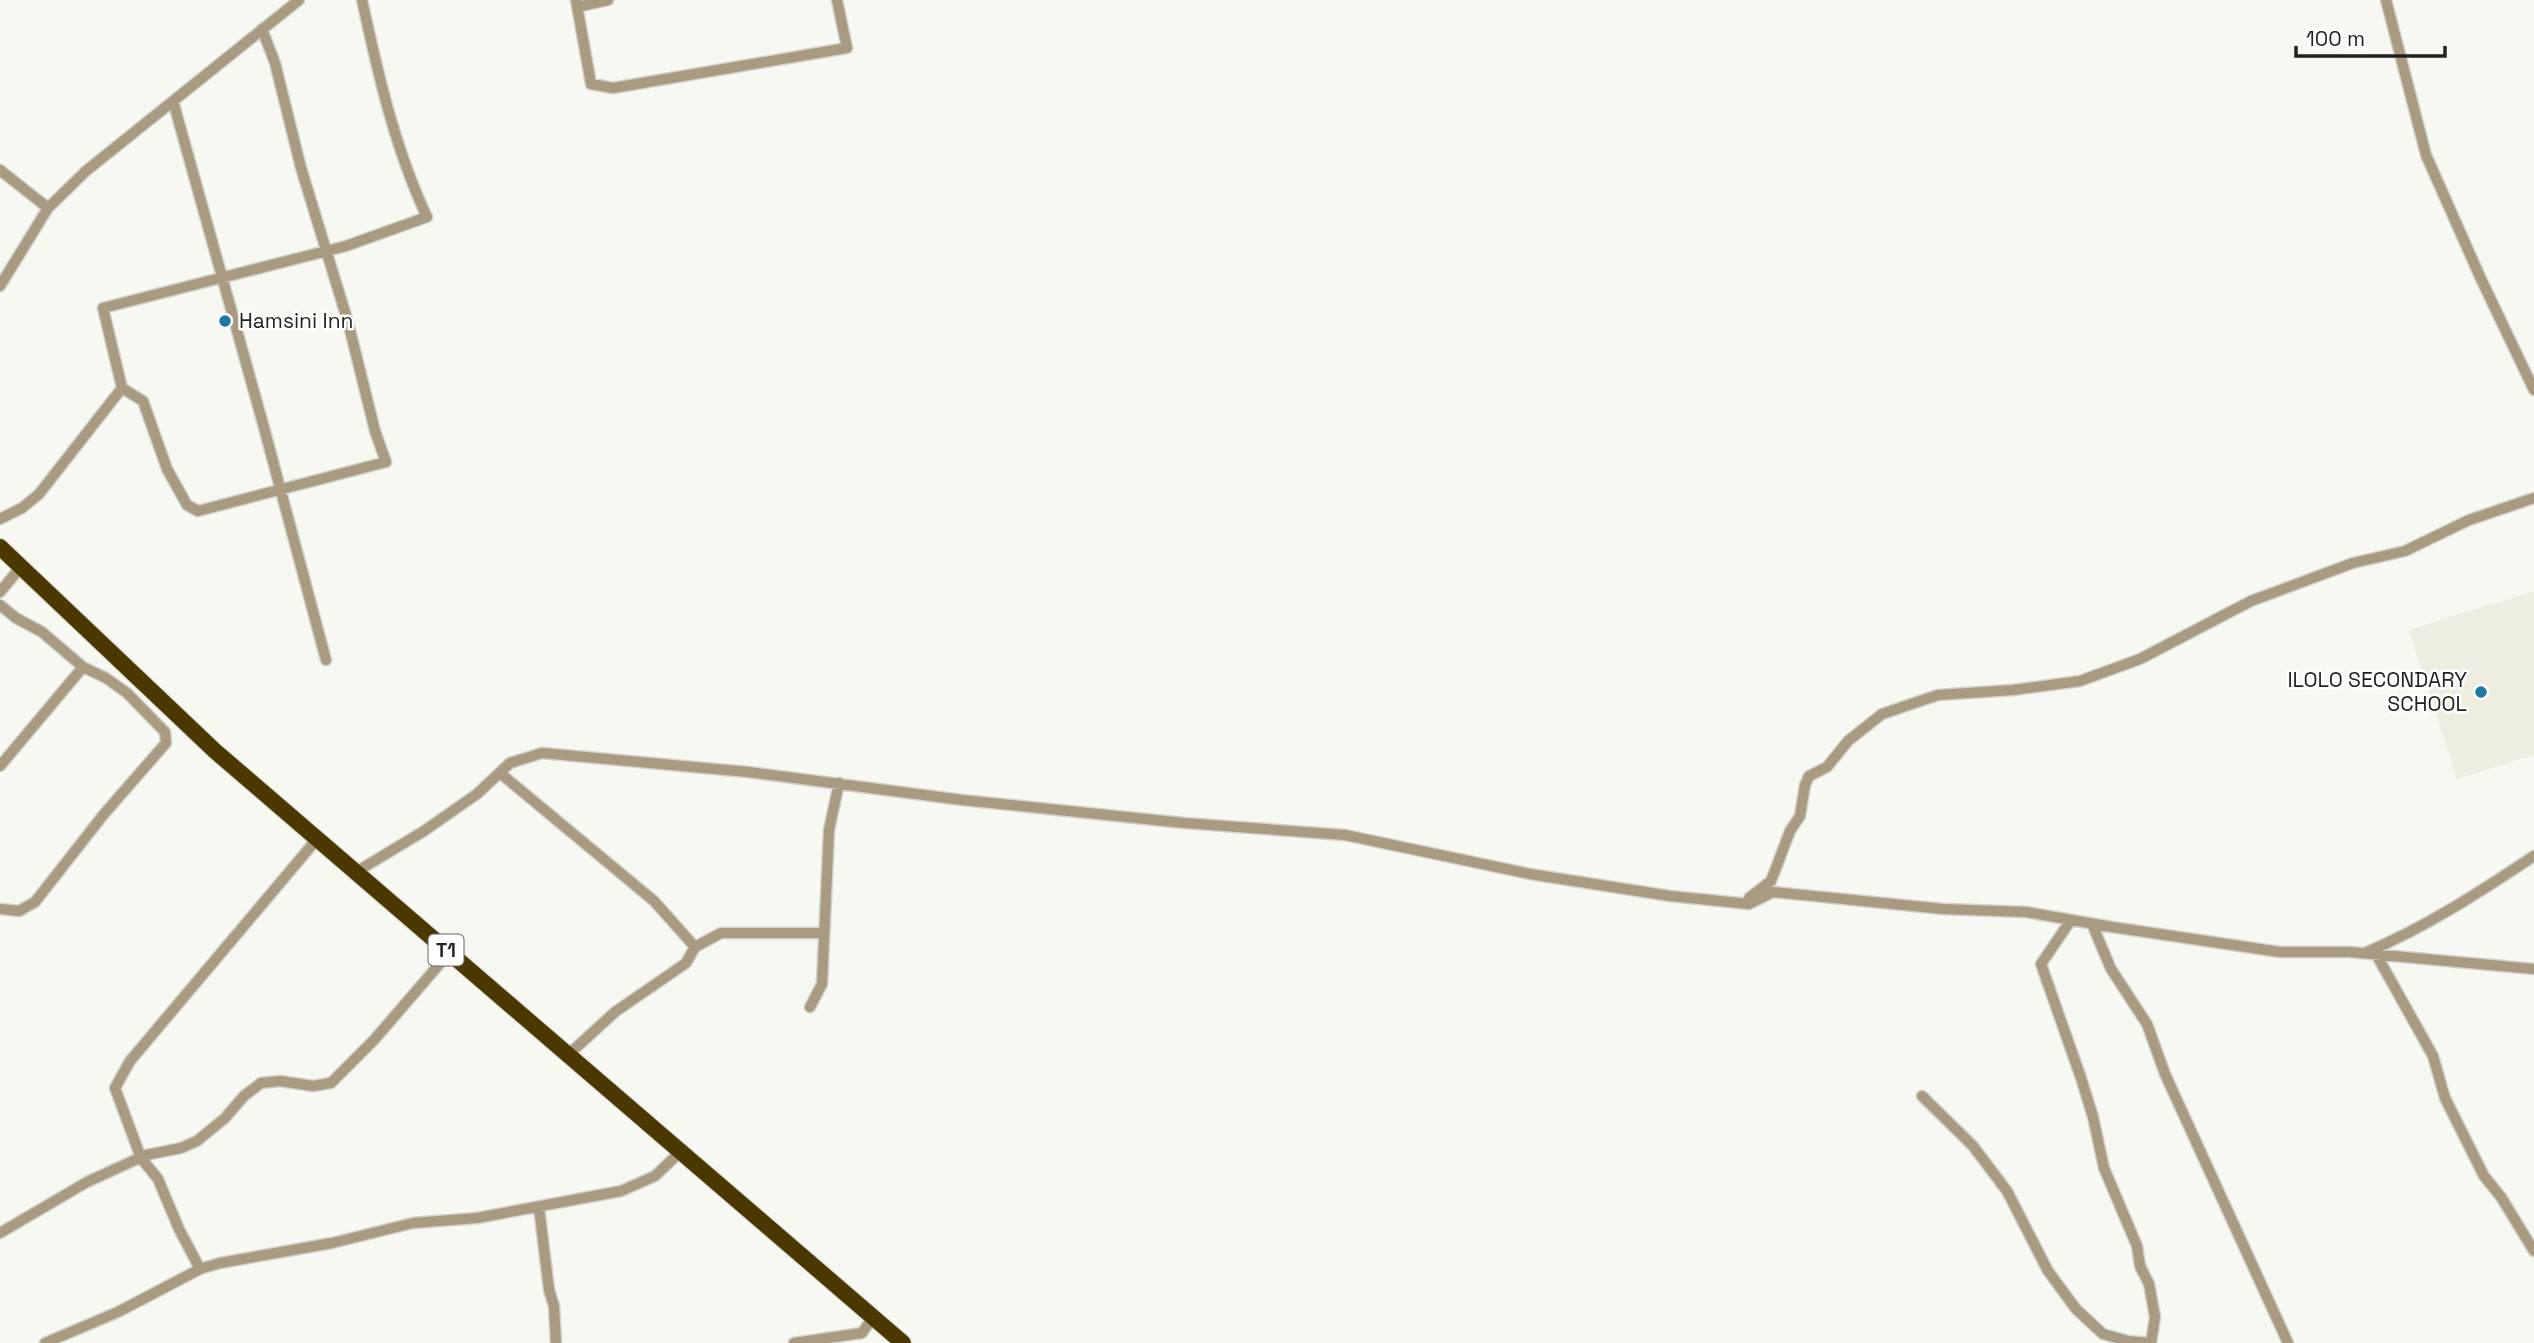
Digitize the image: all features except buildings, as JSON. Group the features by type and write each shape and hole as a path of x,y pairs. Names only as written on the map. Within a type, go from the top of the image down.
{"highway":[{"name":"T1","path":"0,547 215,751 903,1343"}],"street":[{"path":"0,286 48,208 86,171 299,0"},
{"path":"262,29 275,63 301,168 325,252 348,322 386,462 198,510 187,505 167,469 143,401 122,388 103,308 325,252 427,217 402,157 373,52 362,0"},
{"path":"608,0 576,4 591,84 613,88 847,48 837,0"},
{"path":"2386,0 2426,155 2534,390"},
{"path":"173,101 326,660"},
{"path":"0,170 48,208"},
{"path":"0,519 22,508 38,494 122,388"},
{"path":"1743,903 1771,881 1790,831 1800,816 1805,785 1810,776 1827,767 1848,741 1882,714 1938,695 2013,690 2080,681 2140,659 2251,601 2353,563 2405,551 2469,520 2534,498"},
{"path":"0,592 20,568"},
{"path":"0,605 41,632 83,667 106,678 127,693 165,732 166,743 104,814 35,902 19,911 0,909"},
{"path":"0,766 83,667"},
{"path":"356,872 425,831 477,794 510,763 542,753 839,783 962,800 1143,819 1345,835 1531,874 1670,896 1749,904 1773,892 1943,909 2026,912 2280,952 2370,953 2534,969"},
{"path":"500,773 654,901 695,947"},
{"path":"810,1007 822,984 829,830 839,783"},
{"path":"200,1269 179,1229 159,1179 141,1158 115,1088 130,1061 317,839"},
{"path":"2370,953 2442,915 2534,856"},
{"path":"1922,1096 1973,1146 2007,1191 2048,1271 2101,1338 2151,1343 2155,1317 2149,1284 2140,1266 2137,1246 2104,1168 2081,1078 2041,964 2071,920"},
{"path":"2092,923 2111,969 2147,1024 2165,1074 2288,1343"},
{"path":"568,1055 615,1012 686,963 695,947 721,933 824,933"},
{"path":"0,1233 87,1182 141,1158 197,1141 261,1083 280,1081 313,1086 331,1083 374,1040 449,953"},
{"path":"2370,953 2434,1056 2445,1098 2484,1176 2501,1196 2534,1251"},
{"path":"46,1343 118,1312 200,1269 413,1223 477,1218 621,1191 655,1176 680,1152"},
{"path":"539,1207 549,1290 554,1306 556,1343"},
{"path":"794,1343 862,1333 873,1317"}],"shaded area":[{"name":"ILOLO SECONDARY SCHOOL","path":"2534,591 2534,755 2457,779 2409,630"}],"place":[{"name":"Hamsini Inn","path":"225,321"},
{"name":"ILOLO SECONDARY SCHOOL","path":"2481,692"}]}
